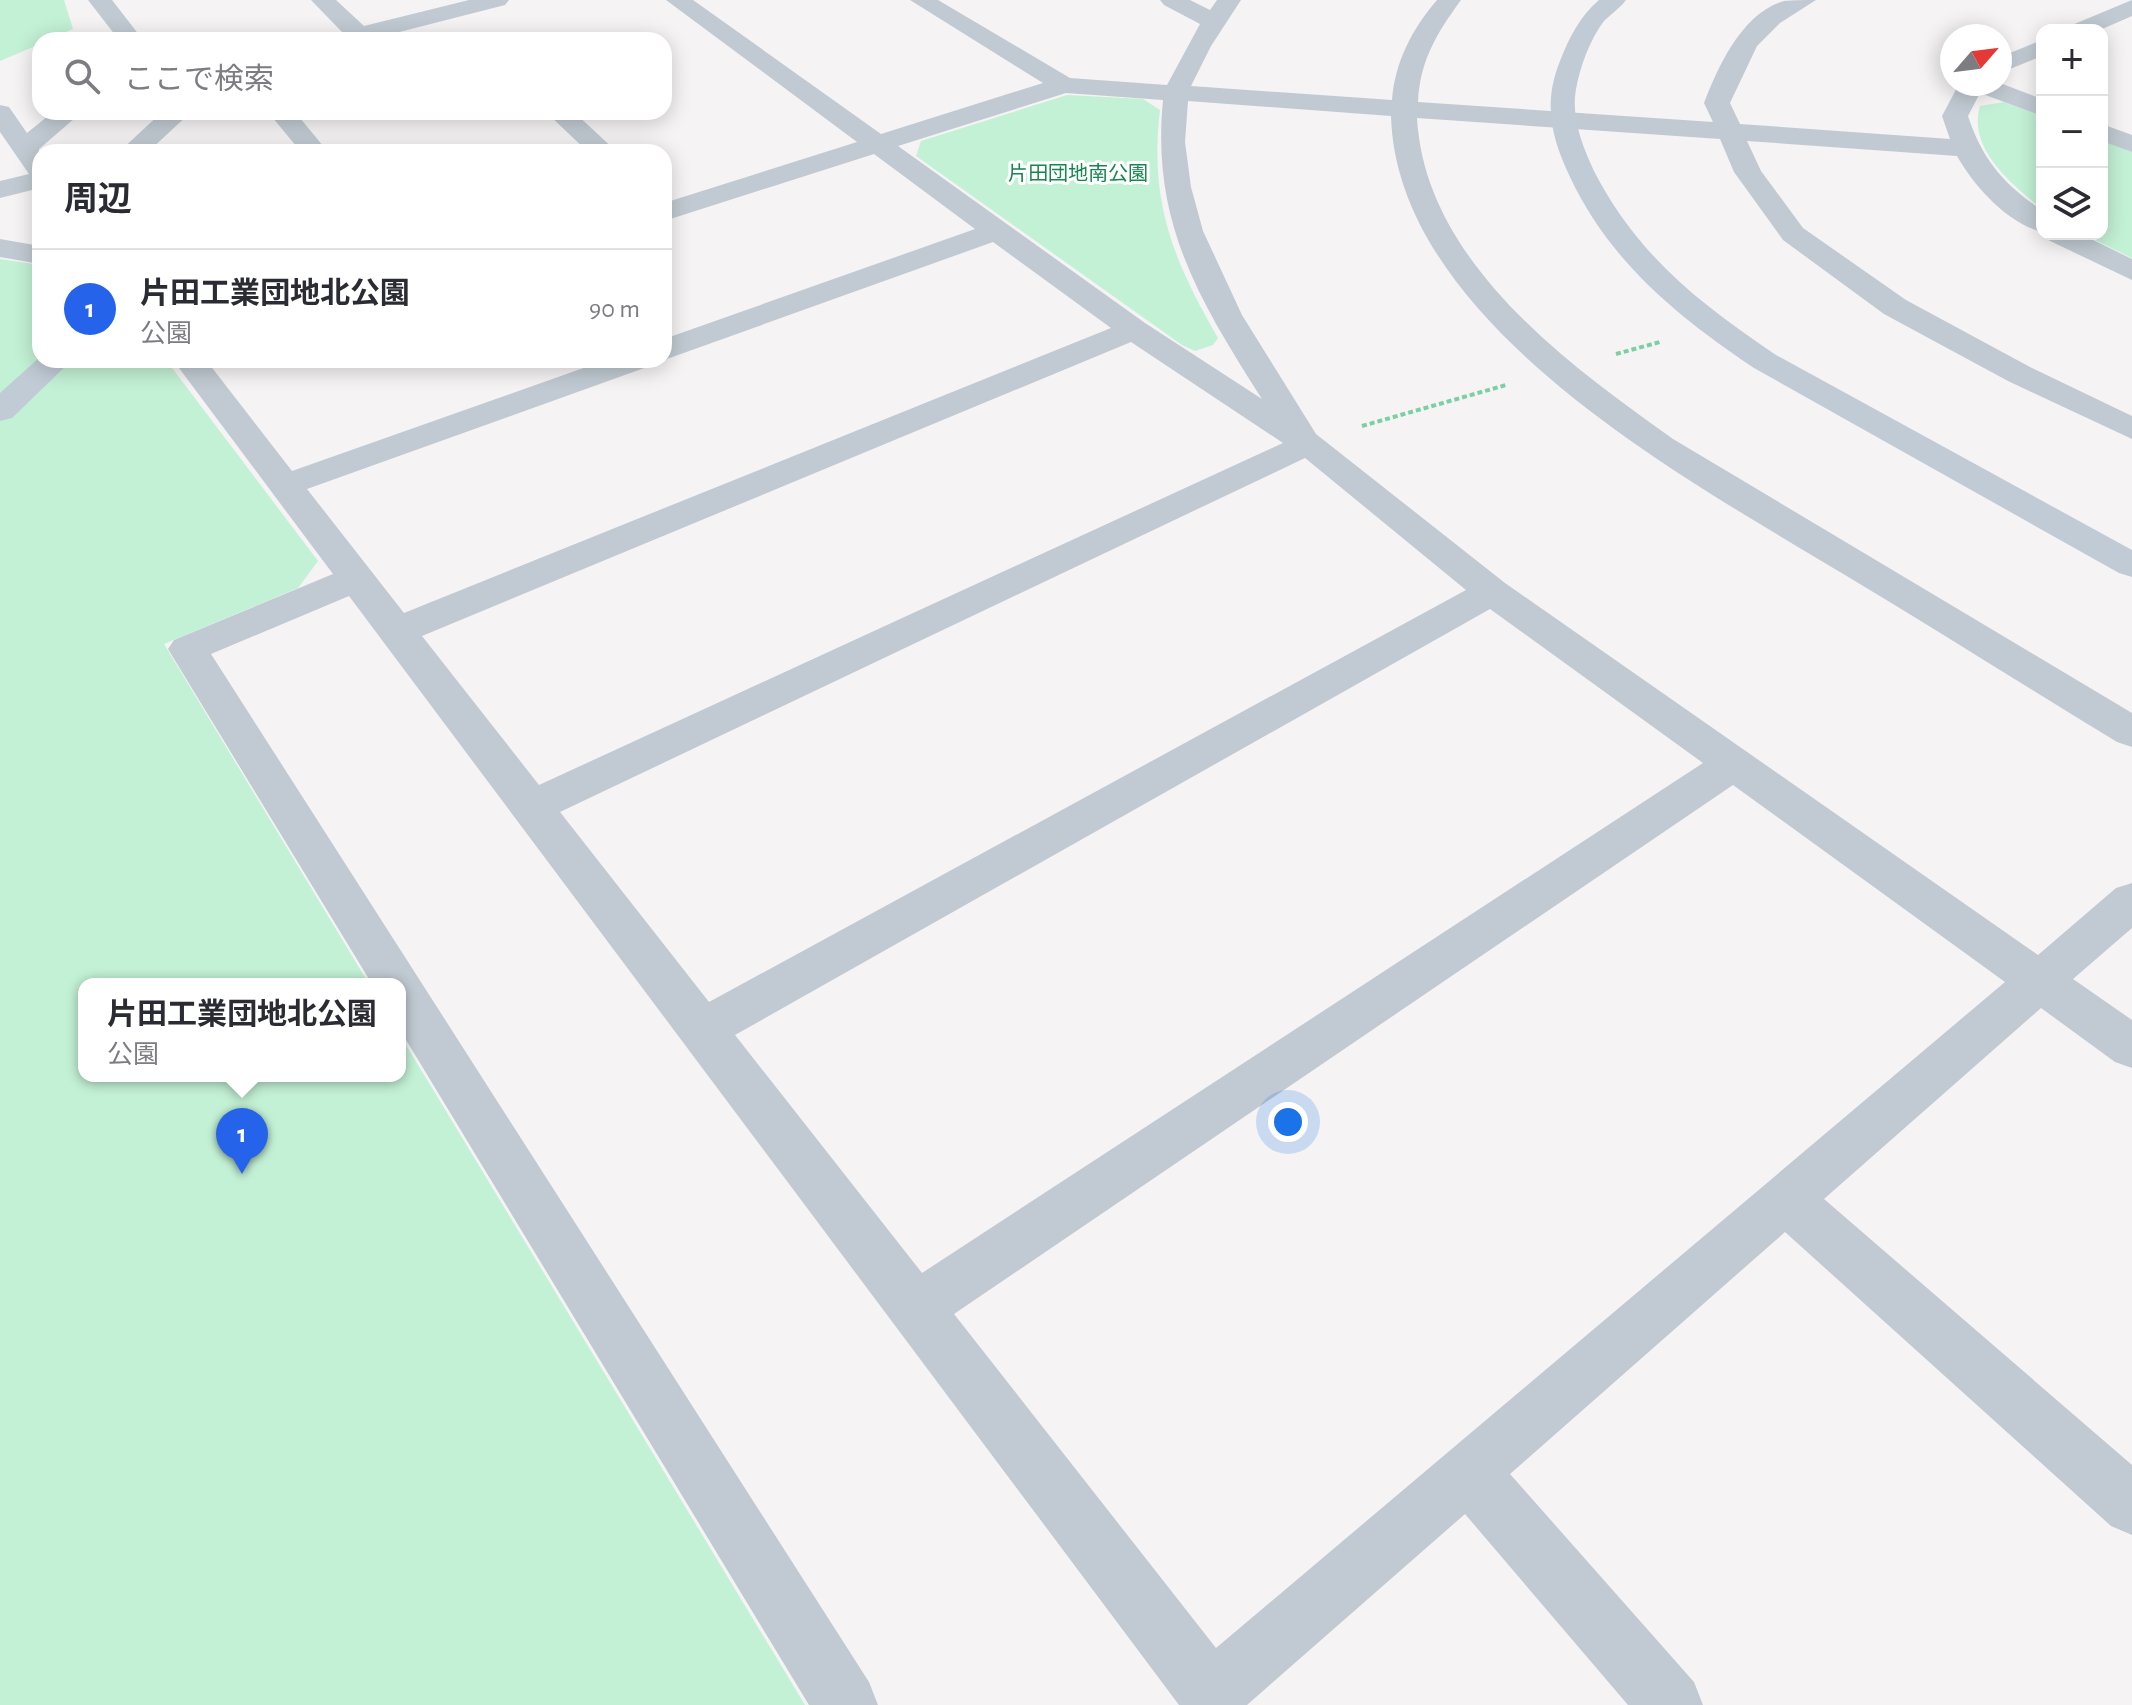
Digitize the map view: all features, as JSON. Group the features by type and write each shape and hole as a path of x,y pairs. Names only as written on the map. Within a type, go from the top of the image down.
{"street":[{"path":"100,0 125,32"},
{"path":"323,0 344,32"},
{"path":"372,32 497,0"},
{"path":"678,0 1134,330 1308,444 1492,592 2132,1047"},
{"path":"922,0 1064,85"},
{"path":"1172,0 1213,21"},
{"path":"1229,0 1213,21 1176,93 1172,149 1180,203 1206,278 1308,444"},
{"path":"1449,0 1425,32 1407,72 1402,109 1414,178 1434,225 1485,297 1559,370 1656,444 2132,732"},
{"path":"1614,0 1588,23 1578,43 1564,85 1560,120 1580,174 1598,208 1664,286 1715,327 1807,387 2132,565"},
{"path":"1804,0 1769,21 1738,52 1717,103 1748,172 1793,234 1895,307 2019,374 2132,429"},
{"path":"2107,24 2132,7"},
{"path":"447,13 467,31"},
{"path":"2012,61 2036,50"},
{"path":"672,207 1064,85 1964,148"},
{"path":"1966,96 1955,116 1964,148 1998,192 2036,219"},
{"path":"2011,96 2036,106"},
{"path":"0,113 32,159"},
{"path":"24,148 59,120"},
{"path":"141,144 169,120"},
{"path":"288,120 308,144"},
{"path":"568,120 595,144"},
{"path":"2108,134 2132,144"},
{"path":"0,190 32,181"},
{"path":"672,347 996,231"},
{"path":"2070,240 2132,271"},
{"path":"0,248 32,254"},
{"path":"397,631 1134,330"},
{"path":"0,411 47,368"},
{"path":"201,368 530,808 915,1309 1205,1700 2132,901"},
{"path":"286,485 614,368"},
{"path":"530,808 1308,444"},
{"path":"358,578 188,649 393,978"},
{"path":"702,1029 1492,592"},
{"path":"915,1309 1735,763"},
{"path":"406,999 846,1705"},
{"path":"1785,1198 2132,1505"},
{"path":"1469,1473 1671,1705"}],"green space":[{"path":"0,0 64,0 73,29 66,32 32,32 32,47 0,61"},
{"name":"片田団地南公園","path":"1067,95 1143,99 1160,110 1158,173 1168,229 1188,282 1218,338 1213,345 1195,351 1182,345 916,156 921,141"},
{"path":"2004,102 2036,114 2036,204 2006,177 1986,151 1978,122 1980,106"},
{"path":"2108,142 2132,152 2132,258 2095,240 2108,240"},
{"path":"0,259 32,264 32,368 172,368 318,561 298,588 164,644 365,978 78,978 78,1082 406,1082 406,1045 805,1705 0,1705"}],"place":[{"name":"片田工業団地北公園","path":"242,1174"}]}
